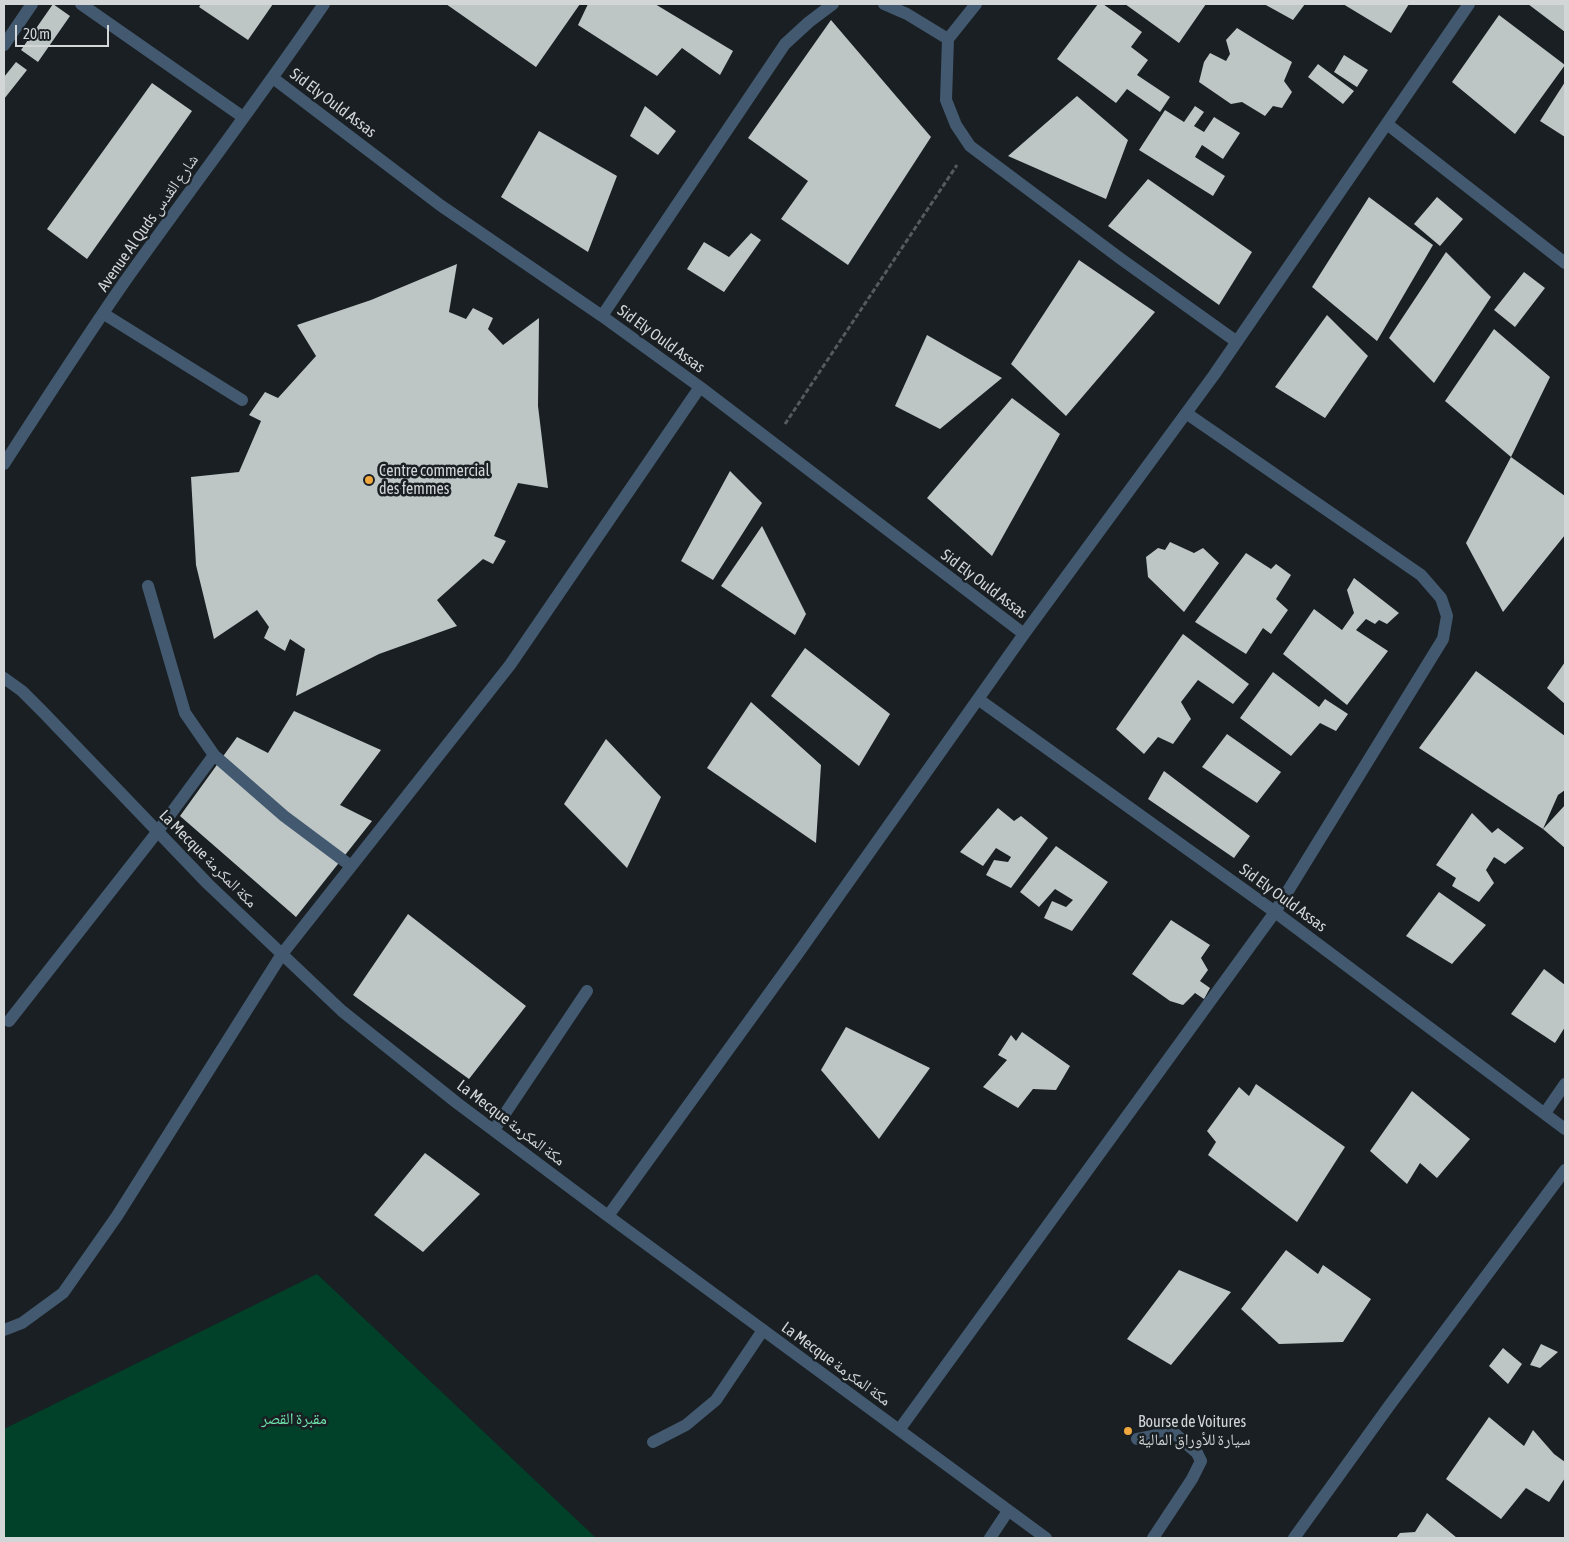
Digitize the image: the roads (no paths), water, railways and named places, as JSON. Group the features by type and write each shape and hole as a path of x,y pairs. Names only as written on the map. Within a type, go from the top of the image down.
{"street":[{"path":"4,45 32,4"},
{"path":"81,4 243,117"},
{"name":"Avenue Al Quds شارع القدس","path":"4,464 104,314 324,4"},
{"path":"602,316 785,44 809,22 833,4"},
{"path":"884,4 907,14 948,39"},
{"path":"976,4 948,39 946,100 956,125 970,146 1121,259 1237,342"},
{"path":"608,1216 799,952 1024,634 1237,342 1470,4"},
{"name":"Sid Ely Ould Assas","path":"273,78 440,205 602,316 700,387 1024,634"},
{"path":"1387,124 1565,263"},
{"path":"104,314 242,400"},
{"path":"4,1330 22,1323 63,1293 117,1216 282,954 510,665 700,387"},
{"path":"899,1430 1275,912 1443,639 1447,616 1441,598 1421,575 1186,413"},
{"path":"148,586 185,713 214,755 284,816 351,866"},
{"name":"La Mecque مكة المكرمة","path":"4,678 22,691 43,712 208,884 342,1011 608,1216 1046,1538"},
{"name":"Sid Ely Ould Assas","path":"978,699 1275,912 1565,1129"},
{"path":"9,1021 158,832 214,755"},
{"path":"494,1130 587,991"},
{"path":"1545,1113 1565,1084"},
{"path":"1294,1538 1389,1406 1565,1170"},
{"path":"653,1442 686,1425 716,1400 763,1330"},
{"path":"1137,1439 1173,1432 1197,1453 1201,1461 1192,1479 1152,1538"},
{"path":"990,1538 1008,1511"}],"place":[{"name":"Centre commercial des femmes","path":"369,480"},
{"name":"Bourse de Voitures سيارة للأوراق المالية","path":"1128,1431"}],"park label":[{"name":"مقبرة القصر","path":"294,1419"}]}
